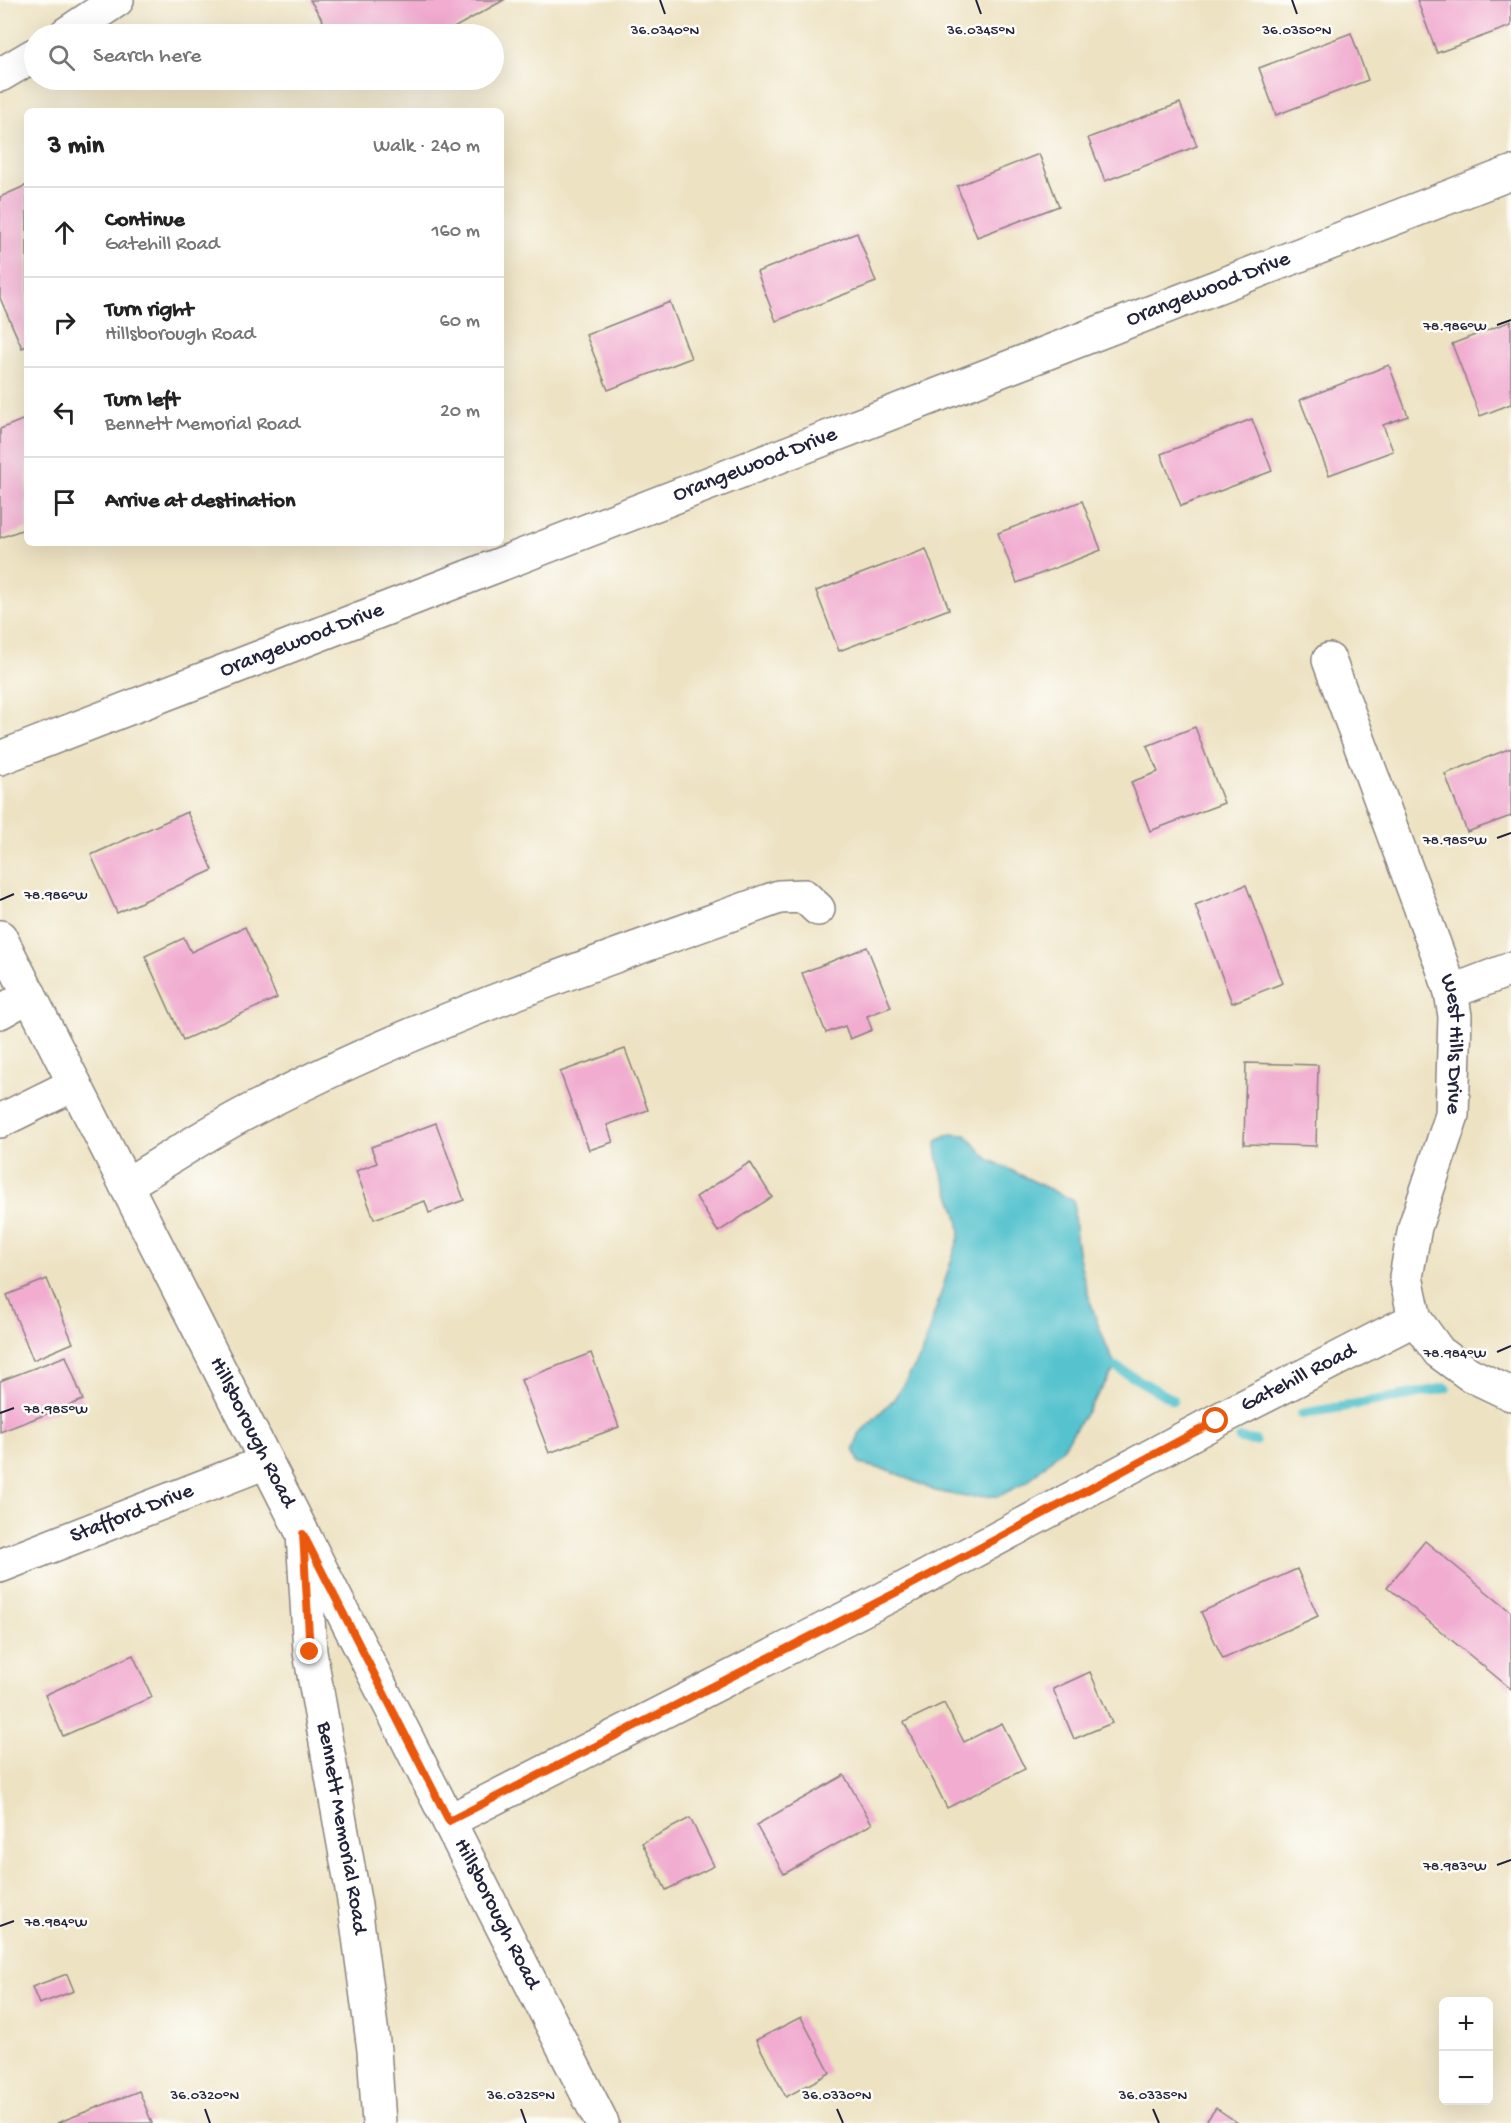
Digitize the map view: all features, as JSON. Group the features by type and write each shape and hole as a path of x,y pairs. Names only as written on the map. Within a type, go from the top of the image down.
{"street":[{"path":"81,24 117,0"},
{"path":"0,75 24,61"},
{"name":"Orangewood Drive","path":"0,758 1511,173"},
{"name":"West Hills Drive","path":"1329,660 1451,992 1455,1016 1452,1115 1414,1227 1406,1277 1415,1319 1439,1352 1468,1374 1511,1394"},
{"path":"126,1185 245,1113 340,1067 490,1001 779,897 804,896 818,909"},
{"name":"Hillsborough Road","path":"0,937 602,2123"},
{"path":"1451,992 1511,969"},
{"path":"0,1012 30,995"},
{"path":"0,1121 75,1084"},
{"name":"Gatehill Road","path":"449,1821 905,1588 1216,1421 1415,1319"},
{"name":"Stafford Drive","path":"0,1566 266,1462"},
{"name":"Bennett Memorial Road","path":"303,1534 310,1652 355,1906 374,2050 380,2123"}],"water":[{"path":"950,1134 966,1135 988,1159 1074,1201 1077,1244 1086,1286 1099,1327 1116,1367 1063,1448 1027,1482 999,1496 966,1497 935,1491 891,1471 860,1464 854,1449 860,1433 894,1399 920,1358 960,1234 956,1211 937,1154 936,1142"}],"building":[{"path":"310,0 504,0 461,24 325,24"},
{"path":"1417,0 1511,0 1511,26 1437,53"},
{"path":"1351,33 1368,80 1276,115 1259,68"},
{"path":"1180,103 1197,146 1105,181 1088,138"},
{"path":"1039,154 1059,206 977,237 957,186"},
{"path":"24,186 24,347 22,348 0,298 0,197"},
{"path":"857,233 876,282 776,321 757,272"},
{"path":"670,302 691,358 608,390 586,335"},
{"path":"1511,321 1511,404 1480,416 1452,344"},
{"path":"1389,365 1408,416 1383,425 1393,451 1329,475 1300,400"},
{"path":"24,419 24,529 0,538 0,429"},
{"path":"1252,419 1272,471 1181,506 1161,454"},
{"path":"1082,501 1101,550 1017,583 998,533"},
{"path":"926,549 949,609 839,651 816,591"},
{"path":"1195,727 1224,803 1150,831 1131,782 1158,772 1147,746"},
{"path":"1511,748 1511,816 1467,832 1445,774"},
{"path":"187,812 213,870 117,913 91,855"},
{"path":"1246,885 1283,983 1232,1003 1195,905"},
{"path":"245,927 277,998 183,1040 145,956 184,938 191,952"},
{"path":"867,947 891,1007 867,1016 872,1030 850,1039 845,1026 826,1033 802,973"},
{"path":"625,1049 648,1110 607,1125 613,1142 589,1150 560,1072"},
{"path":"1246,1063 1318,1065 1316,1146 1244,1144"},
{"path":"436,1123 464,1200 429,1213 425,1201 374,1219 356,1171 377,1163 371,1147"},
{"path":"750,1162 772,1197 718,1232 696,1197"},
{"path":"47,1279 73,1343 33,1360 7,1295"},
{"path":"591,1353 619,1427 549,1453 521,1380"},
{"path":"66,1356 83,1400 0,1432 0,1381"},
{"path":"1425,1541 1511,1612 1511,1689 1387,1587"},
{"path":"1297,1569 1318,1616 1223,1659 1201,1612"},
{"path":"133,1655 152,1697 63,1736 45,1695"},
{"path":"1090,1672 1112,1723 1074,1739 1053,1689"},
{"path":"944,1703 964,1742 1002,1723 1025,1769 947,1808 904,1722"},
{"path":"844,1775 872,1824 784,1874 756,1825"},
{"path":"690,1818 714,1866 666,1890 642,1843"},
{"path":"67,1974 74,1991 39,2004 32,1987"},
{"path":"801,2017 830,2073 786,2097 756,2040"},
{"path":"139,2091 152,2123 57,2123"},
{"path":"1216,2108 1238,2123 1205,2123"}],"waterway":[{"path":"1116,1367 1173,1400"},
{"path":"1302,1414 1446,1388"},
{"path":"1240,1439 1255,1441"}],"route":[{"path":"310,1652 303,1534 449,1821 905,1588 1216,1421"}]}
